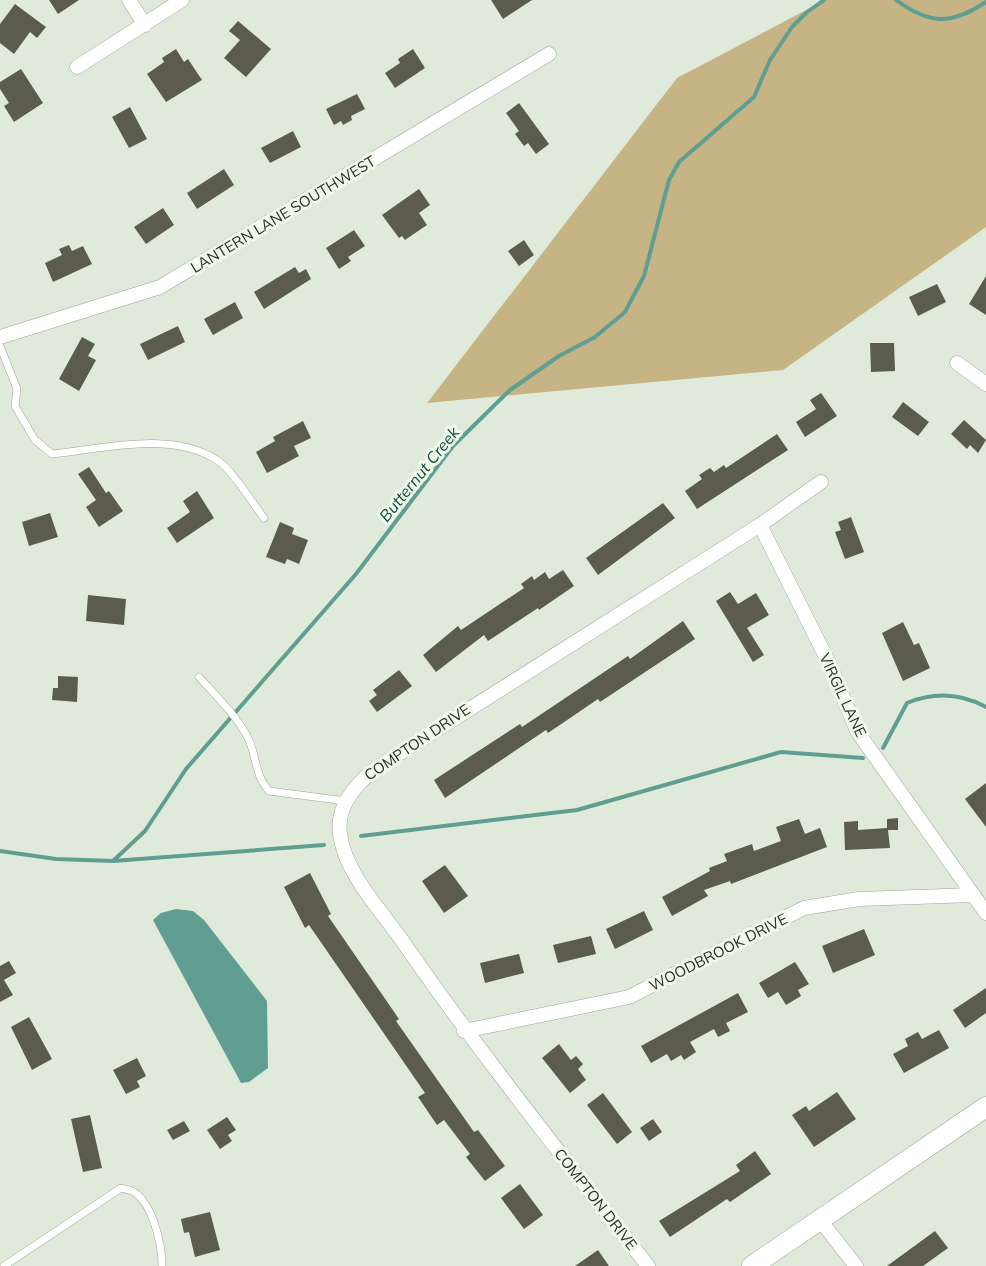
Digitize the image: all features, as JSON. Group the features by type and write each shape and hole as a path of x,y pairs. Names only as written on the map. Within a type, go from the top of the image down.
{"street":[{"path":"129,0 145,25"},
{"path":"77,67 182,0"},
{"name":"LANTERN LANE SOUTHWEST","path":"0,337 160,287 549,54"},
{"path":"957,363 986,384"},
{"name":"COMPTON DRIVE","path":"648,1266 464,1031 362,885 344,854 339,832 346,801 360,781 375,769 760,525 821,482"},
{"name":"VIRGIL LANE","path":"760,525 830,665 857,731 986,913"},
{"name":"WOODBROOK DRIVE","path":"464,1031 629,997 813,906 859,899 974,895"},
{"path":"752,1266 986,1107"},
{"path":"820,1220 856,1266"}],"lane":[{"path":"0,346 17,389 15,406 35,440 52,454 143,443 200,452 218,461 228,471 264,518"},
{"path":"200,677 245,733 251,745 260,780 269,791 346,801"},
{"path":"4,1266 121,1188 135,1192 151,1216 162,1250 162,1266"}],"shaded area":[{"path":"825,0 986,0 986,227 783,370 427,403 677,78"}],"water":[{"path":"176,909 193,911 204,920 267,1001 268,1068 249,1082 241,1083 153,920 161,913"}],"building":[{"path":"49,0 79,0 58,14"},
{"path":"491,0 532,0 503,19"},
{"path":"15,4 46,27 37,38 30,32 14,54 0,43 0,24"},
{"path":"238,21 271,49 246,77 224,58 240,40 229,31"},
{"path":"176,49 184,62 188,59 202,80 166,102 147,74 164,62 162,58"},
{"path":"413,49 425,68 395,88 385,73 400,63 398,59"},
{"path":"21,69 43,103 14,122 4,106 9,103 0,89 0,82"},
{"path":"357,94 365,109 351,116 352,120 343,125 341,121 334,125 326,109"},
{"path":"519,103 549,144 536,154 528,143 524,146 515,134 519,131 506,113"},
{"path":"130,107 147,139 129,148 112,117"},
{"path":"293,131 301,147 270,163 261,148"},
{"path":"224,169 234,185 197,209 187,193"},
{"path":"419,189 430,205 419,213 427,225 405,240 402,236 399,238 382,215"},
{"path":"163,208 174,225 146,244 134,227"},
{"path":"354,230 365,246 348,257 351,261 339,269 326,248"},
{"path":"524,240 534,255 519,266 508,251"},
{"path":"69,245 72,251 83,246 92,264 53,282 45,263 62,255 59,249"},
{"path":"295,267 299,273 306,269 311,279 264,309 254,292"},
{"path":"986,276 986,315 969,304"},
{"path":"937,284 946,302 918,316 909,297"},
{"path":"235,302 243,318 213,335 204,319"},
{"path":"178,326 185,342 148,360 140,344"},
{"path":"82,337 95,344 88,356 96,360 79,391 59,379"},
{"path":"870,343 894,343 895,371 871,372"},
{"path":"821,393 837,416 805,437 796,422 816,409 810,400"},
{"path":"903,402 929,422 918,436 892,417"},
{"path":"964,420 986,440 978,453 970,445 967,449 951,434"},
{"path":"303,421 311,438 294,446 299,456 267,473 256,452 275,441 273,437"},
{"path":"777,434 788,450 697,509 685,491 702,479 699,475 710,468 714,472 724,465 726,468"},
{"path":"89,467 106,493 109,491 123,511 99,527 86,507 96,500 78,474"},
{"path":"197,491 214,518 177,543 167,528 190,512 183,501"},
{"path":"663,503 675,518 598,575 586,558"},
{"path":"50,513 58,537 29,546 22,522"},
{"path":"851,517 864,552 845,559 835,532 841,530 838,522"},
{"path":"280,522 294,528 292,534 308,540 299,564 287,559 285,564 266,557"},
{"path":"563,570 574,586 488,641 484,635 436,672 423,655 458,626 461,630 524,588 521,584 532,576 534,580 545,572 549,579"},
{"path":"730,592 738,604 756,593 769,615 747,628 764,655 753,662 716,601"},
{"path":"88,595 126,599 124,625 86,621"},
{"path":"683,621 695,639 600,702 598,699 548,733 546,730 445,798 434,780 520,724 522,727 628,656 630,659"},
{"path":"903,622 914,645 919,643 930,668 903,681 882,633"},
{"path":"399,670 412,686 377,712 369,701 377,695 373,690"},
{"path":"58,676 78,677 77,702 52,700 53,688 58,688"},
{"path":"986,783 986,827 965,799"},
{"path":"898,818 898,830 888,830 890,848 845,850 844,822 858,821 858,830 887,828 887,819"},
{"path":"799,819 805,834 820,828 827,847 731,884 730,881 704,890 708,896 672,916 662,897 710,871 709,868 727,861 724,854 752,844 754,851 781,841 776,827"},
{"path":"445,865 468,896 444,913 422,881"},
{"path":"310,873 331,914 328,916 399,1019 396,1021 474,1132 478,1130 505,1166 485,1181 466,1157 470,1154 444,1120 437,1125 418,1097 425,1093 309,925 305,928 284,887"},
{"path":"644,911 653,930 615,949 606,929"},
{"path":"864,929 875,955 833,973 822,946"},
{"path":"591,936 596,954 558,963 553,945"},
{"path":"519,954 524,973 485,983 480,963"},
{"path":"9,961 16,973 4,980 13,995 0,1002 0,966"},
{"path":"795,962 809,984 798,990 801,996 786,1005 778,992 768,998 759,983"},
{"path":"986,988 986,1013 965,1028 953,1010"},
{"path":"738,993 748,1012 726,1023 730,1031 718,1037 714,1029 690,1042 696,1052 684,1060 681,1055 671,1061 667,1054 651,1063 641,1046"},
{"path":"29,1017 52,1059 32,1070 11,1027"},
{"path":"939,1030 949,1048 904,1073 893,1054 908,1046 905,1039 918,1032 922,1039"},
{"path":"559,1044 571,1060 576,1056 583,1064 578,1069 586,1080 570,1093 542,1058"},
{"path":"137,1058 146,1076 137,1081 140,1087 126,1094 113,1070"},
{"path":"837,1092 856,1119 814,1147 792,1115 806,1106 809,1111"},
{"path":"603,1093 632,1132 617,1144 587,1105"},
{"path":"90,1115 102,1168 83,1172 71,1119"},
{"path":"227,1117 236,1130 228,1135 232,1141 220,1149 207,1130"},
{"path":"653,1119 662,1132 649,1141 640,1128"},
{"path":"184,1121 190,1131 173,1140 167,1130"},
{"path":"755,1151 771,1174 730,1202 727,1199 670,1237 659,1221 740,1171 736,1165"},
{"path":"520,1184 543,1215 524,1229 501,1198"},
{"path":"210,1212 220,1250 195,1257 189,1232 184,1233 181,1219"},
{"path":"935,1231 948,1248 923,1266 887,1266"},
{"path":"598,1250 609,1266 575,1266"}],"waterway":[{"name":"Butternut Creek","path":"113,861 145,831 186,769 356,574 453,446 510,390 559,356 595,337 625,312 644,276 669,180 679,162 754,97 770,60 792,27 824,0"},
{"name":"Butternut Creek","path":"896,0 919,14 941,19 962,15 986,2"},
{"path":"883,748 907,703 917,699 937,696 957,697 986,707"},
{"path":"361,836 577,810 781,752 863,758"},
{"path":"0,851 56,859 113,861 324,845"}]}
